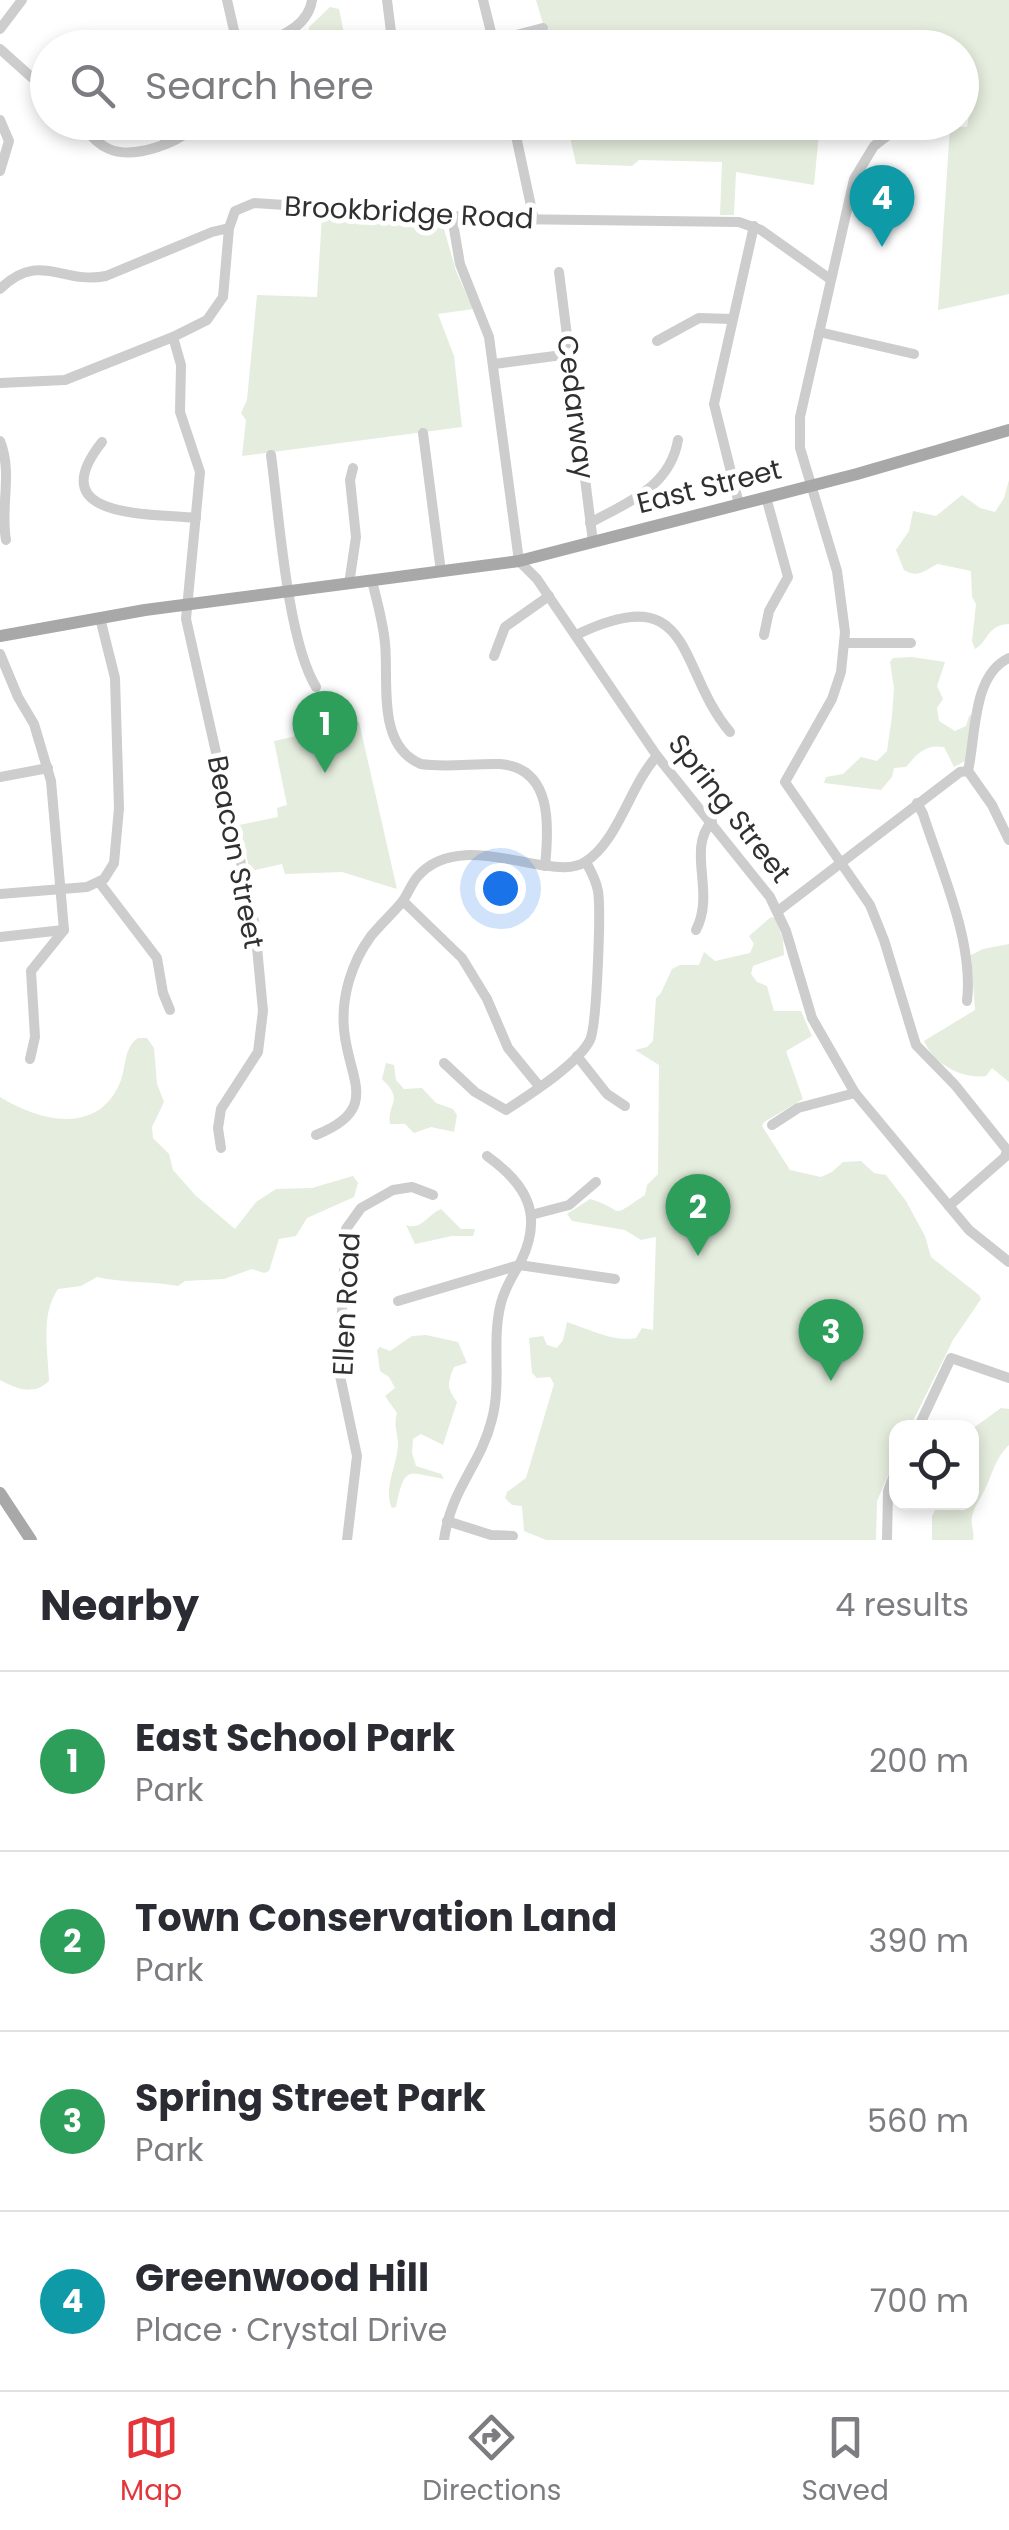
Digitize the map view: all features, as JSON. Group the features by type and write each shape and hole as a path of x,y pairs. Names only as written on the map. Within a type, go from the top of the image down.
{"main road":[{"name":"East Street","path":"519,562 1009,430"},
{"path":"0,636 100,618 519,562"},
{"path":"0,1493 31,1540"}],"street":[{"path":"0,29 22,0"},
{"path":"228,0 236,30"},
{"path":"288,30 299,26 310,12 312,0"},
{"path":"387,0 391,30"},
{"path":"483,0 490,30"},
{"path":"537,30 543,28"},
{"path":"0,49 30,76"},
{"path":"0,120 9,141 0,170"},
{"path":"96,140 115,151 176,140"},
{"path":"165,140 166,144"},
{"path":"517,140 534,220"},
{"path":"882,140 858,169 798,432 840,586 844,643 841,672 828,710 789,771 786,784 862,892 878,925 916,1045 955,1085 1007,1153 949,1206"},
{"name":"Brookbridge Road","path":"0,289 31,269 102,277 229,228 235,211 252,203 452,217 730,221 754,226 830,280"},
{"path":"452,217 460,264 486,326 494,364 519,562"},
{"path":"739,504 714,410 754,226"},
{"path":"0,383 62,380 207,320 220,304 229,228"},
{"name":"Cedarway","path":"559,272 593,542"},
{"path":"657,341 700,318 732,318"},
{"path":"819,332 914,354"},
{"name":"Beacon Street","path":"173,337 181,365 180,412 200,466 186,620 255,926 263,1011 260,1048 221,1109 221,1148"},
{"path":"494,364 570,354"},
{"path":"423,433 441,572"},
{"path":"0,440 6,460 1,507 6,540"},
{"path":"590,523 658,482 671,466 678,440"},
{"path":"102,442 83,476 85,492 92,501 132,512 196,518"},
{"path":"271,455 290,591 305,668 316,687"},
{"path":"349,584 356,537 350,482 353,468"},
{"path":"764,635 769,611 788,577 766,497"},
{"name":"Spring Street","path":"536,558 538,579"},
{"name":"Spring Street","path":"519,562 538,579 657,756 712,821 778,911 812,1018 855,1093 975,1235 1009,1262"},
{"path":"372,581 384,636 387,711 400,748 420,764 504,764 526,774 539,787 545,804 545,866"},
{"path":"494,656 505,627 548,596"},
{"path":"0,894 80,889 100,882 114,863 119,826 114,678 100,618"},
{"path":"576,634 635,618 651,618 666,624 681,639 730,732"},
{"path":"844,643 911,644"},
{"path":"0,654 34,724 48,768 64,930 30,972 35,1037 30,1059"},
{"path":"1009,658 995,665 988,676 968,771 992,805 1009,840"},
{"path":"316,1135 344,1122 354,1107 357,1084 344,1031 347,987 362,950 422,873 454,856 481,855 545,866 570,867 586,862 605,842 636,784 657,756"},
{"path":"0,776 48,768"},
{"path":"778,911 960,772 968,771"},
{"path":"917,804 956,918 969,972 967,1001"},
{"path":"696,930 704,910 700,840 712,821"},
{"path":"444,1063 469,1088 505,1110 577,1056 590,1038 595,1016 599,896 586,862"},
{"path":"100,882 158,958 170,1010"},
{"path":"402,901 444,937 468,967 508,1048 539,1086"},
{"path":"0,936 64,930"},
{"path":"577,1056 607,1094 625,1106"},
{"path":"772,1125 798,1108 855,1093"},
{"path":"444,1540 456,1492 483,1446 491,1423 497,1394 500,1308 506,1286 528,1242 531,1215 525,1194 487,1156"},
{"path":"531,1215 569,1205 596,1182"},
{"name":"Ellen Road","path":"348,1540 356,1456 339,1371 346,1229 361,1208 393,1190 412,1188 433,1194"},
{"path":"398,1301 519,1265 615,1279"},
{"path":"922,1420 952,1358 1009,1378"},
{"path":"887,1540 889,1488"},
{"path":"446,1521 491,1535 513,1536"}],"green space":[{"path":"536,0 1009,0 1009,294 938,310 949,140 979,140 979,30 545,30"},
{"path":"330,7 339,9 343,30 309,30"},
{"path":"571,140 818,140 814,185 736,172 734,215 720,215 722,162 639,160 632,166 576,164"},
{"path":"322,215 432,222 444,229 456,271 473,309 438,314 454,356 462,427 242,456 246,420 241,413 247,400 257,295 317,297"},
{"path":"1009,480 1009,624 996,627 975,649 972,641 976,604 971,571 938,564 921,573 909,573 896,550 909,531 913,511 936,516 962,495 980,508 995,512"},
{"path":"893,658 945,662 937,686 943,699 937,708 939,721 955,731 966,726 974,713 965,761 954,767 944,747 932,747 906,767 894,768 881,790 824,783 826,777 843,774 861,757 877,761 887,751 894,688 890,662"},
{"path":"359,722 397,889 342,872 285,874 282,864 250,871 239,825 278,817 277,808 287,805 274,741"},
{"path":"771,917 775,918 784,955 753,966 751,974 767,986 774,1011 801,1011 812,1036 786,1051 803,1099 762,1126 790,1170 821,1177 843,1162 861,1161 874,1173 886,1175 906,1201 925,1236 931,1257 981,1299 953,1340 913,1420 889,1420 889,1473 877,1501 876,1540 546,1540 524,1531 522,1506 512,1505 505,1498 526,1478 554,1384 550,1377 537,1378 532,1373 529,1338 543,1336 547,1345 557,1348 567,1322 619,1339 636,1338 642,1328 653,1330 656,1237 641,1240 625,1230 572,1221 567,1214 590,1199 620,1211 645,1195 647,1185 658,1174 659,1065 635,1050 653,1041 656,998 672,969 699,965 704,952 715,961 750,953 754,944 749,936"},
{"path":"1009,944 1009,1082 992,1068 986,1076 958,1072 934,1057 924,1041 975,1010 971,955"},
{"path":"138,1038 147,1038 154,1048 157,1084 164,1102 152,1127 153,1138 169,1154 173,1170 196,1196 235,1229 256,1202 276,1189 312,1188 353,1176 358,1183 354,1197 307,1218 296,1236 279,1239 269,1271 264,1273 252,1269 224,1279 185,1281 178,1286 97,1277 81,1286 58,1289 47,1322 49,1381 31,1390 13,1386 0,1380 0,1097 33,1113 68,1119 84,1117 111,1098 121,1080 128,1052"},
{"path":"386,1063 394,1065 396,1080 404,1089 422,1088 436,1103 453,1109 457,1115 454,1132 431,1127 414,1133 405,1124 390,1124 394,1097 382,1079"},
{"path":"441,1209 461,1229 475,1229 473,1236 415,1244 406,1225 421,1224"},
{"path":"412,1336 458,1342 467,1363 454,1367 450,1378 449,1386 457,1402 443,1445 421,1434 413,1439 416,1466 441,1474 444,1479 410,1475 402,1484 396,1507 392,1508 389,1493 398,1445 397,1413 385,1396 395,1388 380,1371 377,1350 380,1347 390,1351"},
{"path":"1001,1408 1009,1409 1009,1445 979,1500 979,1424"},
{"path":"935,1510 974,1510 973,1540 932,1540"}],"place":[{"name":"Greenwood Hill","path":"882,247"},
{"name":"East School Park","path":"325,773"},
{"name":"Town Conservation Land","path":"698,1256"},
{"name":"Spring Street Park","path":"831,1381"}]}
